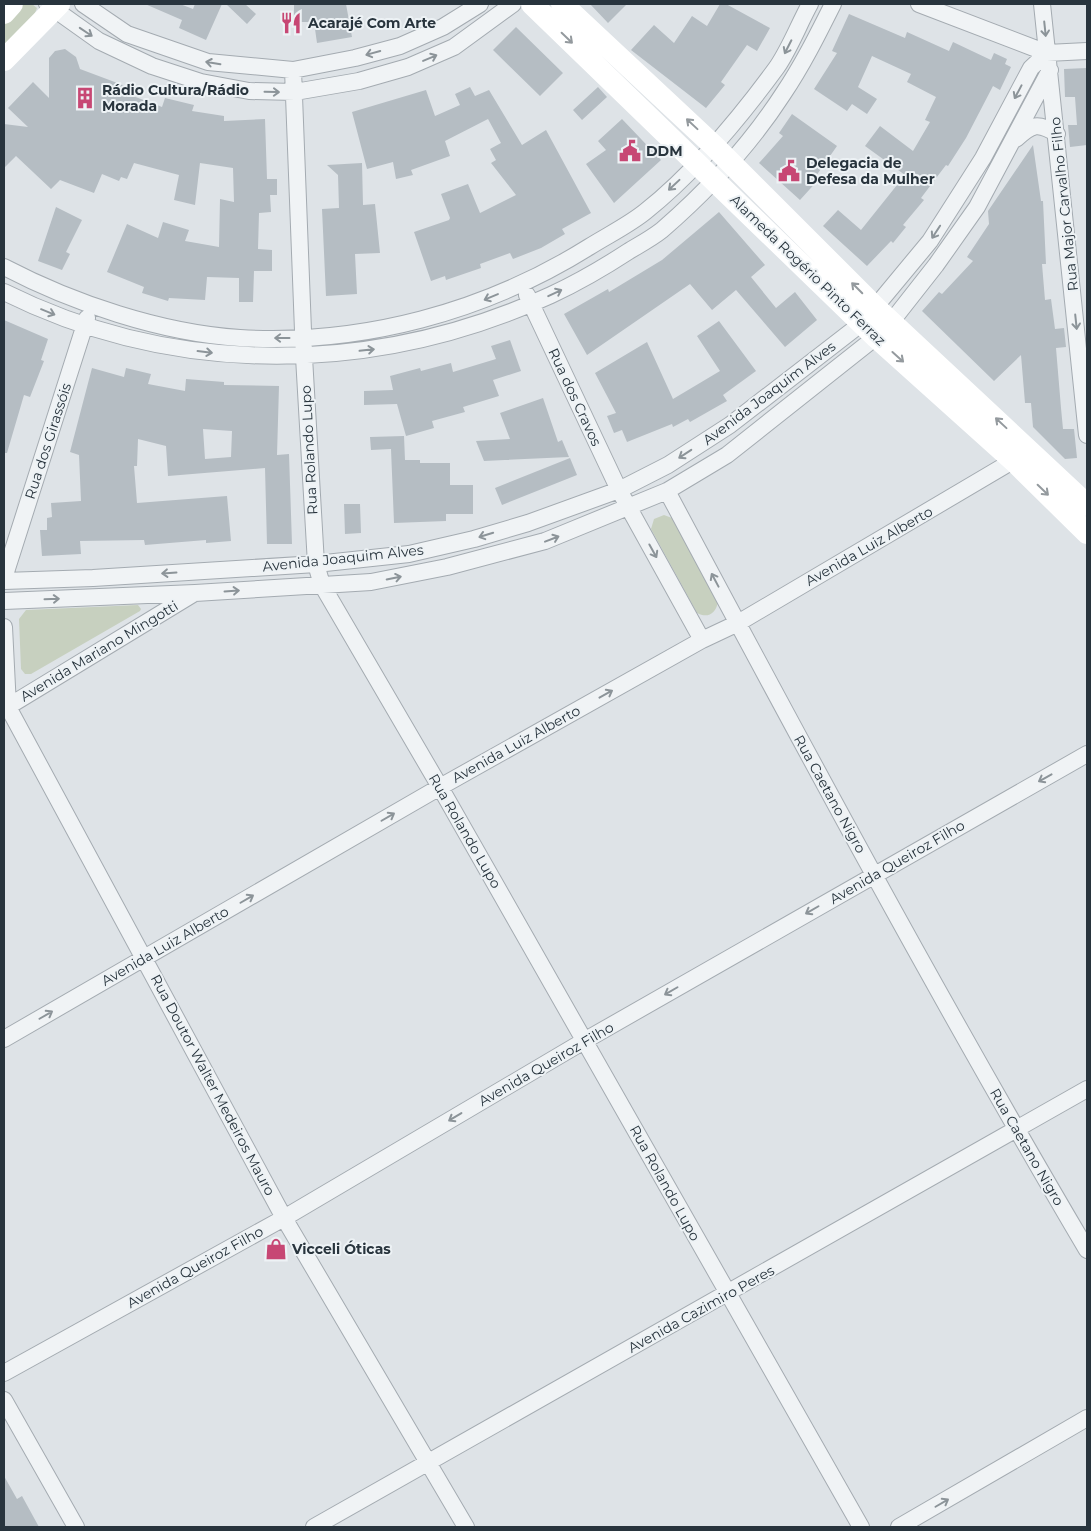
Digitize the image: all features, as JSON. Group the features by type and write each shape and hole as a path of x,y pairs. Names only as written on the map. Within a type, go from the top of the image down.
{"street":[{"path":"4,13 12,4"},
{"path":"82,4 127,34 199,60 252,68 293,70 355,58 400,46 443,27 480,4"},
{"path":"4,60 53,6 99,41 152,66 201,82 249,91 294,92 359,81 408,67 454,47 512,4"},
{"name":"Alameda Rogério Pinto Ferraz","path":"532,4 714,180 876,322 1022,456 1087,504"},
{"name":"Alameda Rogério Pinto Ferraz","path":"562,4 731,162 876,322"},
{"path":"4,267 40,286 92,306 176,328 238,338 303,338 380,330 473,305 522,284 571,259 645,212 714,146 778,65 810,4"},
{"path":"4,292 85,326 166,347 232,356 304,357 382,348 490,321 582,281 660,232 731,162 783,95 833,4"},
{"path":"919,4 1047,53 1087,51"},
{"name":"Rua Major Carvalho Filho","path":"1042,4 1087,434"},
{"name":"Avenida Joaquim Alves","path":"4,579 93,578 316,564 409,554 474,539 528,523 619,490 668,465 730,425 876,322 983,158 1031,68 1047,53"},
{"name":"Rua Rolando Lupo","path":"293,70 304,357 316,564 322,585 440,787 861,1527"},
{"name":"Avenida Joaquim Alves","path":"4,601 195,593 371,582 447,567 545,541 667,491 727,455 876,322 977,207 1050,70"},
{"name":"Avenida Joaquim Alves","path":"1013,142 1029,128 1044,126 1057,134"},
{"name":"Rua dos Cravos","path":"522,284 629,508"},
{"name":"Rua dos Girassóis","path":"4,579 92,306"},
{"name":"Alameda Rogério Pinto Ferraz","path":"1022,456 1087,531"},
{"name":"Avenida Luiz Alberto","path":"4,1039 440,787 702,640 738,623 1022,456"},
{"name":"Rua Caetano Nigro","path":"667,491 874,874 1016,1131 1087,1250"},
{"path":"629,508 702,640"},
{"name":"Avenida Mariano Mingotti","path":"6,708 195,593"},
{"name":"Rua Doutor Walter Medeiros Mauro","path":"4,627 6,708 145,958 284,1218 466,1527"},
{"name":"Avenida Queiroz Filho","path":"4,1373 284,1218 584,1041 1087,754"},
{"name":"Avenida Cazimiro Peres","path":"314,1527 1016,1131 1087,1089"},
{"path":"4,1400 76,1527"},
{"path":"899,1527 1087,1418"}],"green space":[{"path":"20,4 32,4 37,8 33,18 4,48 4,19"},
{"path":"664,515 672,518 718,602 711,614 701,615 697,613 651,529 654,519"},
{"path":"138,605 141,609 140,611 31,674 25,674 21,669 19,619 26,610"}],"building":[{"path":"145,4 180,4 193,9 195,4 222,4 206,40 179,28 182,20"},
{"path":"226,4 245,4 256,14 247,24"},
{"path":"294,4 346,4 352,37 317,43 314,22 294,22"},
{"path":"590,4 627,4 608,23"},
{"path":"720,4 726,4 770,28 757,51 747,45 721,82 725,85 706,108 631,50 654,25 674,43 692,16 707,26"},
{"path":"849,14 905,38 907,32 949,51 953,42 991,60 994,53 1007,59 1005,64 1011,67 1000,90 993,86 966,138 948,166 946,165 921,198 924,200 903,225 906,227 893,243 891,241 867,266 823,226 838,210 861,230 905,175 865,146 880,126 913,151 930,122 925,120 936,97 907,82 911,74 872,56 858,87 877,99 867,114 852,104 847,111 814,89 837,53 832,51"},
{"path":"516,27 563,73 540,96 493,50"},
{"path":"65,49 76,57 80,69 136,90 133,96 162,107 165,98 194,105 192,111 224,116 224,121 265,119 267,179 277,179 277,195 270,195 271,212 259,213 258,249 272,250 272,271 254,271 253,302 239,302 239,278 207,277 205,300 169,298 168,301 142,293 144,287 107,272 127,224 158,238 163,222 189,230 185,241 219,247 220,199 234,202 233,168 200,163 195,205 174,200 179,175 134,163 127,179 121,177 119,181 102,174 94,193 60,180 51,189 16,156 4,168 4,124 28,127 8,108 33,82 49,98 49,58 55,51"},
{"path":"1087,68 1087,145 1070,147 1068,125 1077,125 1075,97 1065,97 1064,69"},
{"path":"470,87 475,96 489,90 522,145 546,130 591,213 562,229 565,234 541,248 513,259 510,253 480,264 481,268 446,280 445,276 431,281 414,232 449,220 450,218 441,194 468,184 480,213 516,195 491,163 496,160 490,149 501,143 488,119 445,141 450,156 411,170 413,175 396,179 393,162 367,169 352,112 426,90 435,116 460,105 455,94"},
{"path":"598,87 607,97 582,120 573,110"},
{"path":"792,114 837,146 816,176 819,179 800,200 759,163 783,136 779,133"},
{"path":"622,119 661,160 614,203 586,164 606,150 598,141"},
{"path":"1033,145 1041,201 1043,201 1046,264 1042,264 1045,300 1051,299 1055,329 1064,328 1066,347 1056,348 1063,429 1074,429 1077,458 1065,459 1033,427 1031,403 1025,403 1021,355 994,381 922,311 939,292 942,294 973,261 967,257 989,224 988,211"},
{"path":"362,163 363,205 375,204 380,253 355,254 357,294 326,296 322,209 339,208 338,175 327,165"},
{"path":"56,207 82,220 66,252 70,254 62,270 38,261"},
{"path":"719,212 765,265 751,277 776,308 795,292 817,320 785,347 736,290 712,310 690,284 587,355 564,314 608,289 609,292 662,260"},
{"path":"4,320 48,339 41,360 44,361 30,397 24,395 7,453 4,453"},
{"path":"719,321 756,371 723,395 727,401 690,422 688,419 673,427 672,424 627,442 622,430 614,433 607,416 616,413 595,373 647,342 673,399 720,371 697,336"},
{"path":"510,340 521,371 493,380 499,396 463,407 465,412 432,421 434,428 406,436 397,404 364,405 364,391 393,390 390,376 420,368 421,371 451,363 453,372 496,359 491,346"},
{"path":"92,368 124,377 126,368 151,374 148,384 185,391 186,379 224,382 224,385 279,386 277,455 289,454 292,544 267,544 265,468 168,476 166,446 138,439 137,466 134,466 137,503 227,496 231,541 206,543 206,540 145,545 144,540 80,541 81,554 42,556 40,530 47,530 47,518 52,517 51,503 81,501 79,455 70,452","holes":["203,429 232,431 231,457 205,459"]},
{"path":"543,398 558,442 562,440 569,457 484,461 476,441 510,439 500,413"},
{"path":"404,436 405,460 420,460 420,463 450,463 450,485 473,485 473,514 446,514 446,521 394,523 391,449 371,450 370,437"},
{"path":"570,458 577,475 502,505 495,488"},
{"path":"344,504 360,504 361,533 345,534"},
{"path":"4,1476 17,1499 22,1496 39,1527 4,1527"}],"place":[{"name":"Acarajé Com Arte","path":"291,23"},
{"name":"Rádio Cultura/Rádio Morada","path":"85,98"},
{"name":"DDM","path":"630,151"},
{"name":"Delegacia de Defesa da Mulher","path":"789,171"},
{"name":"Vicceli Óticas","path":"276,1249"}]}
